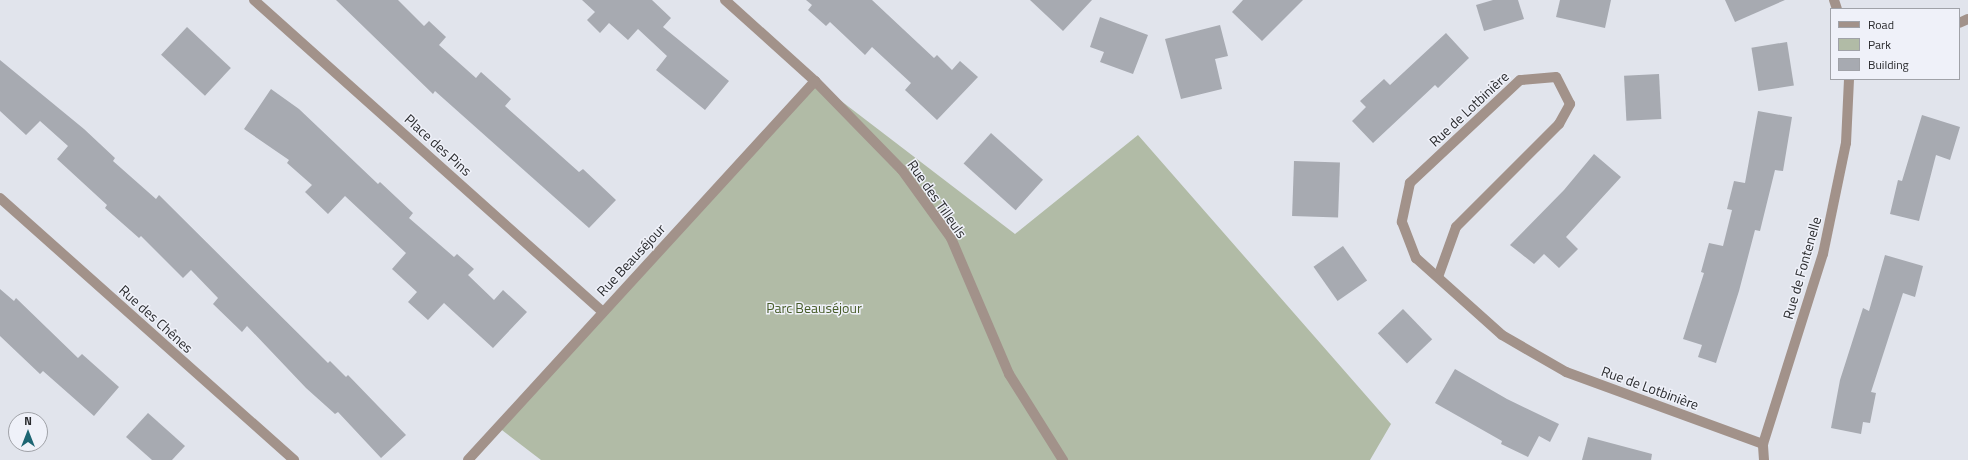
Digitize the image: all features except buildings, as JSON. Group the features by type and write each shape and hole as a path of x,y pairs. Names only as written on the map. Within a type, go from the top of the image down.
{"street":[{"name":"Place des Pins","path":"254,0 602,312"},
{"name":"Rue des Tilleuls","path":"725,0 815,81 902,170 952,238 1009,374 1063,460"},
{"name":"Rue de Lotbinière","path":"1438,277 1456,227 1558,124 1570,104 1556,77 1520,80 1410,183 1402,222 1416,258 1502,335 1566,372 1763,444"},
{"name":"Rue de Fontenelle","path":"1764,460 1763,444 1823,254 1846,143 1849,80"},
{"name":"Rue Beauséjour","path":"468,460 815,81"},
{"name":"Rue des Chênes","path":"0,198 294,460"}],"green space":[{"name":"Parc Beauséjour","path":"815,81 1015,234 1138,135 1391,424 1370,460 541,460 498,427"}]}
